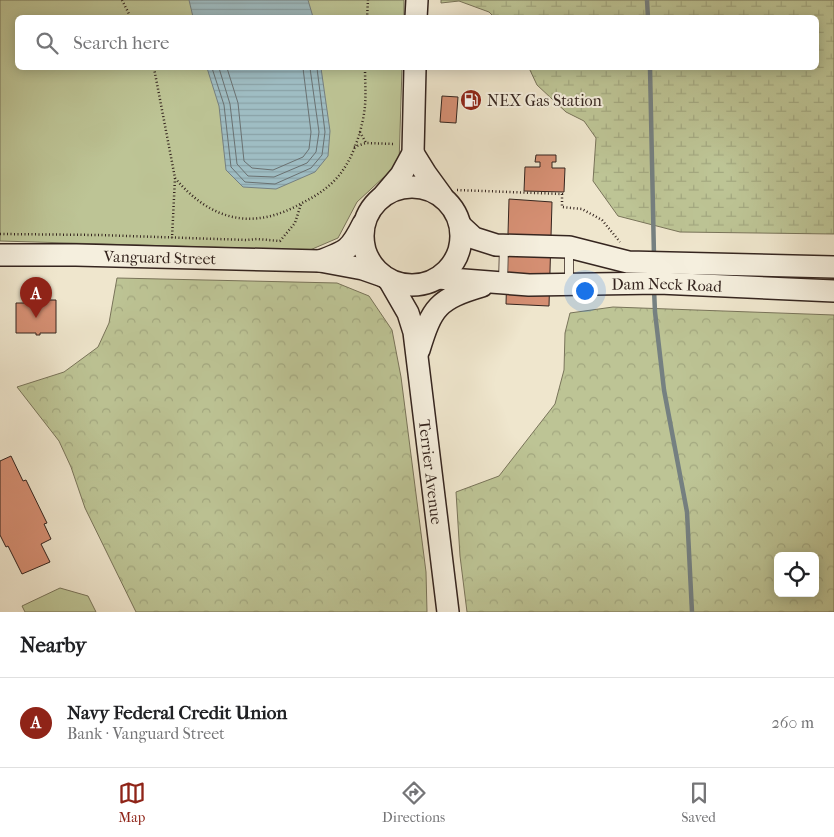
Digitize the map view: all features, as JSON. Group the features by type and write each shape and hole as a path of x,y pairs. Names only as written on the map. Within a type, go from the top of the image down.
{"main road":[{"path":"416,15 417,0"},
{"path":"408,149 426,174 450,194 461,226 458,256 450,268 434,280 416,286 402,285 386,278 372,265 364,251 362,236 365,220 372,206 384,196 401,175 408,149 415,70"},
{"path":"384,196 398,189 414,187 450,194"},
{"name":"Vanguard Street","path":"320,262 339,254 352,244 365,220"},
{"name":"Dam Neck Road","path":"461,226 474,238 504,245 570,247 628,262 638,273"},
{"name":"Vanguard Street","path":"0,255 76,255 320,262 363,270 386,278"},
{"name":"Dam Neck Road","path":"434,280 568,284 638,273 702,274 834,267"},
{"name":"Dam Neck Road","path":"702,274 834,290"},
{"name":"Terrier Avenue","path":"386,278 403,304 414,332 448,612"},
{"name":"Terrier Avenue","path":"414,332 422,296 434,280"},
{"path":"417,355 429,319 441,304 459,293 498,283"}],"lane":[{"path":"498,283 504,245"},
{"path":"568,284 570,247"}],"path":[{"path":"122,0 130,15"},
{"path":"367,15 368,0"},
{"path":"154,70 175,178 172,238"},
{"path":"175,178 186,191 211,209 232,218 253,220 276,216 301,204 332,184 344,169 354,147 365,105 365,70"},
{"path":"359,131 366,143"},
{"path":"354,147 366,143 408,149"},
{"path":"450,194 562,194 562,207 582,209 602,220 620,242 626,246"},
{"path":"0,234 280,241 295,223 301,204"}],"green space":[{"path":"0,0 404,0 404,15 15,15 15,70 402,70 399,163 357,202 338,238 310,250 0,241"},
{"path":"441,0 834,0 834,234 680,232 618,216 593,181 596,138 584,121 566,112 537,85 530,70 819,70 819,15 492,15 489,12 459,1 441,3"},
{"path":"117,278 337,283 369,296 392,330 401,377 426,572 427,612 136,612 85,508 71,467 59,441 17,387 64,372 98,347 109,323"},
{"path":"613,307 834,315 834,612 467,612 460,556 456,492 499,476 555,404 564,370 565,333 570,313"},
{"path":"60,588 88,596 96,612 25,612 22,606"}],"water":[{"path":"189,0 308,0 312,15 193,15"},
{"path":"208,70 321,70 330,131 328,156 315,172 276,189 243,187 226,170 219,106"}],"building":[{"path":"442,96 458,97 456,123 440,122"},
{"path":"536,155 556,155 556,162 552,162 552,168 565,168 564,192 524,191 525,167 540,167 540,162 535,162"},
{"path":"509,199 552,202 549,306 506,304"},
{"path":"40,300 56,300 56,333 40,333 40,335 36,335 36,333 16,333 16,303 40,302"},
{"path":"11,456 23,481 26,480 47,523 44,524 51,539 41,544 50,562 22,574 8,546 6,547 0,535 0,461"}],"waterway":[{"path":"647,0 648,15"},
{"path":"650,70 654,256"},
{"path":"654,289 664,390 687,512 692,612"}],"place":[{"name":"NEX Gas Station","path":"471,100"},
{"name":"Navy Federal Credit Union","path":"36,318"}]}
